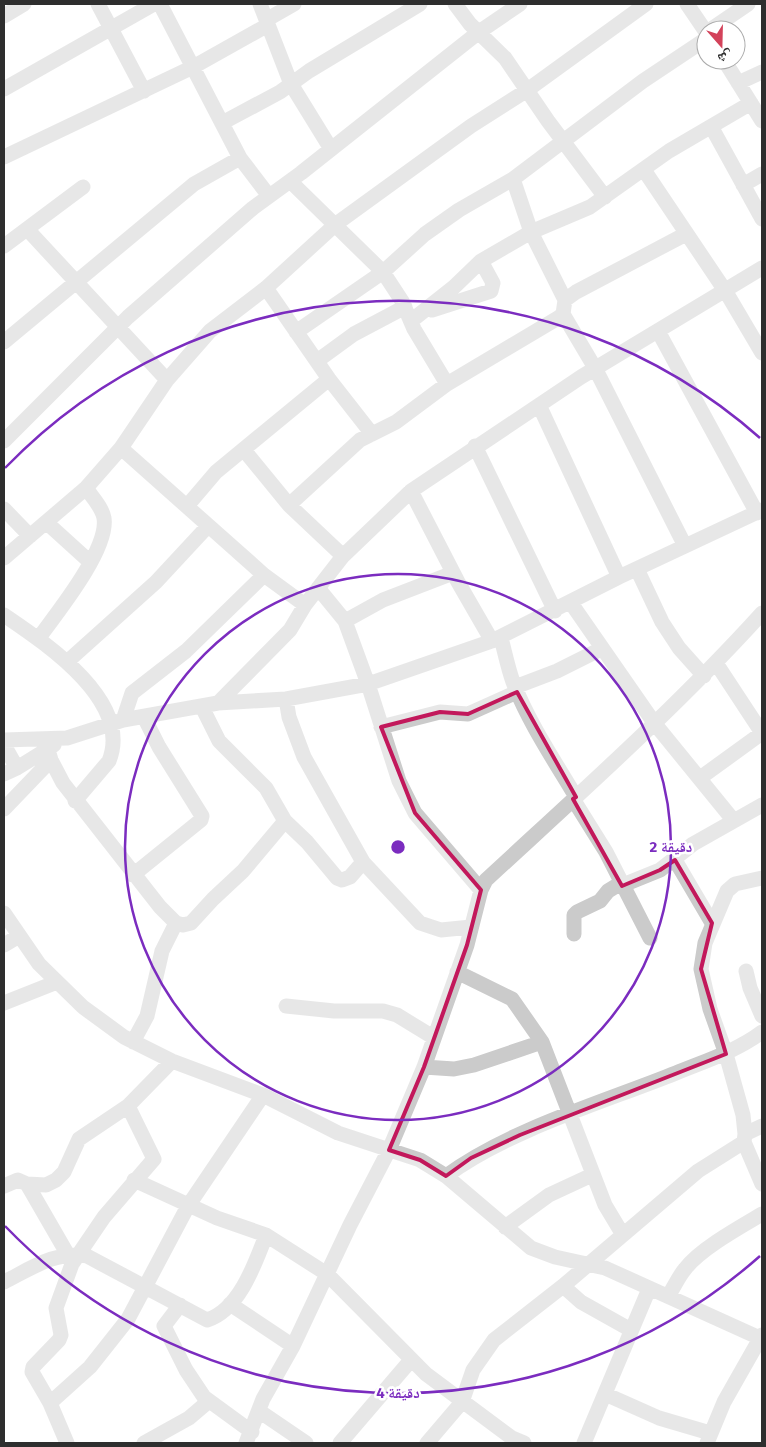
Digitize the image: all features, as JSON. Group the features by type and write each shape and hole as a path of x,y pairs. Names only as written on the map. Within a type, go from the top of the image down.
{"street":[{"path":"4,16 24,4"},
{"path":"98,4 112,27 144,91"},
{"path":"4,89 154,4"},
{"path":"160,4 240,158 269,196"},
{"path":"260,4 291,84 331,149"},
{"path":"4,157 193,67 267,23 294,4"},
{"path":"222,123 291,84 358,40 420,4"},
{"path":"455,4 470,24 505,58 526,91 605,197"},
{"path":"4,441 118,328 269,196 479,32 520,4"},
{"path":"4,558 86,488 121,448 167,380 210,331 266,288 336,224 471,126 526,91 646,4"},
{"path":"687,4 698,20"},
{"path":"725,20 748,4"},
{"path":"296,332 383,272 425,234 460,210 513,179 643,81 696,46"},
{"path":"730,70 762,121"},
{"path":"738,83 762,72"},
{"path":"412,314 481,261 531,232 590,207 670,151 751,104"},
{"path":"712,128 762,219"},
{"path":"4,342 194,184 240,158"},
{"path":"644,170 726,292 762,353"},
{"path":"744,185 762,174"},
{"path":"513,179 531,232 564,307 684,546"},
{"path":"290,181 383,272 412,314 447,384"},
{"path":"4,246 82,187"},
{"path":"26,229 167,380"},
{"path":"289,505 352,446 396,422 447,384 564,307 587,285 686,234"},
{"path":"317,361 354,334 491,290 493,283 481,261"},
{"path":"218,703 290,630 305,605 343,556 411,491 595,368 726,292 762,268"},
{"path":"266,288 329,379 372,434"},
{"path":"4,745 10,771 66,738 117,721 218,703 286,699 368,684 497,640 556,611 618,577 759,511 658,331"},
{"path":"187,506 216,472 244,450 279,418 329,379"},
{"path":"538,405 618,577"},
{"path":"476,446 556,611"},
{"path":"121,448 264,575 305,605"},
{"path":"244,450 289,505 343,556"},
{"path":"38,639 81,578 104,531 103,512 86,488"},
{"path":"411,491 453,573 497,640 516,689 538,733 606,852 650,938"},
{"path":"4,509 30,536"},
{"path":"47,523 90,562"},
{"path":"68,662 156,582 208,526"},
{"path":"637,569 662,622 679,648 704,676"},
{"path":"345,621 383,600 453,573"},
{"path":"76,800 109,761 117,721 132,693 186,651 264,575"},
{"path":"318,588 345,621 368,684 399,781 414,813 481,890"},
{"path":"571,603 601,649 655,724 734,821"},
{"path":"180,1305 164,1324 164,1328 186,1370 204,1397 249,1438 259,1411 389,1150 424,1068 433,1037 457,972 481,890 486,880 655,724 704,676 762,613"},
{"path":"4,615 68,662 117,721"},
{"path":"381,727 440,712 468,714 601,649"},
{"path":"700,778 762,733 716,663"},
{"path":"286,699 289,718 304,758 363,862 420,923 441,930 471,927"},
{"path":"202,707 219,740 266,788 285,821 307,842 337,878 342,880 350,877 363,862"},
{"path":"134,875 201,820 202,816 158,747 144,717"},
{"path":"4,740 48,749 76,800 134,875 176,923 183,925 191,923 213,899 244,871 285,821"},
{"path":"4,809 48,749"},
{"path":"574,934 574,915 577,912 600,901 608,891 660,870 693,844 762,805"},
{"path":"675,860 712,923"},
{"path":"762,878 736,884 727,891 705,943 701,969 710,1009 726,1054 745,1138 762,1184"},
{"path":"4,913 39,964 82,1006 133,1042 172,1062 263,1095 338,1133 420,1160 446,1176 531,1248 555,1257 605,1268 649,1289 762,1337 724,1402 709,1438 605,1394"},
{"path":"133,1042 147,1016 162,951 176,923"},
{"path":"4,945 19,936"},
{"path":"746,971 750,988 762,1016"},
{"path":"457,972 512,999 542,1042 592,1176 605,1205 623,1235"},
{"path":"4,1003 14,997 57,982"},
{"path":"286,1006 334,1011 384,1011 398,1015 433,1037"},
{"path":"446,1176 471,1158 569,1114 726,1054 762,1032"},
{"path":"424,1068 454,1069 474,1065 542,1042"},
{"path":"4,1186 18,1180 27,1184 46,1185 56,1180 64,1172 79,1139 128,1106 172,1062"},
{"path":"50,1403 90,1367 128,1319 188,1206 263,1095"},
{"path":"67,1443 50,1403 32,1372 33,1366 59,1340 61,1335 56,1308 72,1264 73,1255 134,1180 154,1159 128,1106"},
{"path":"427,1443 462,1402 473,1370 488,1347 698,1171 762,1126"},
{"path":"505,1227 549,1195 592,1176"},
{"path":"134,1180 188,1206 266,1235 327,1274 410,1360 515,1441"},
{"path":"27,1184 73,1255"},
{"path":"668,1296 685,1269 692,1262 716,1242 762,1214"},
{"path":"4,1282 53,1258 73,1255 92,1258 207,1320 236,1298 253,1271 266,1235"},
{"path":"563,1286 581,1302 632,1330"},
{"path":"584,1443 649,1289"},
{"path":"230,1304 293,1346"},
{"path":"340,1443 410,1360"},
{"path":"144,1443 188,1418 209,1401"},
{"path":"259,1411 306,1443"}],"highlighted area":[{"path":"517,692 576,797 573,799 622,886 660,870 675,860 712,923 701,969 726,1054 520,1135 471,1158 446,1176 420,1160 389,1150 424,1067 467,945 481,890 415,813 381,727 440,712 468,714"}]}
